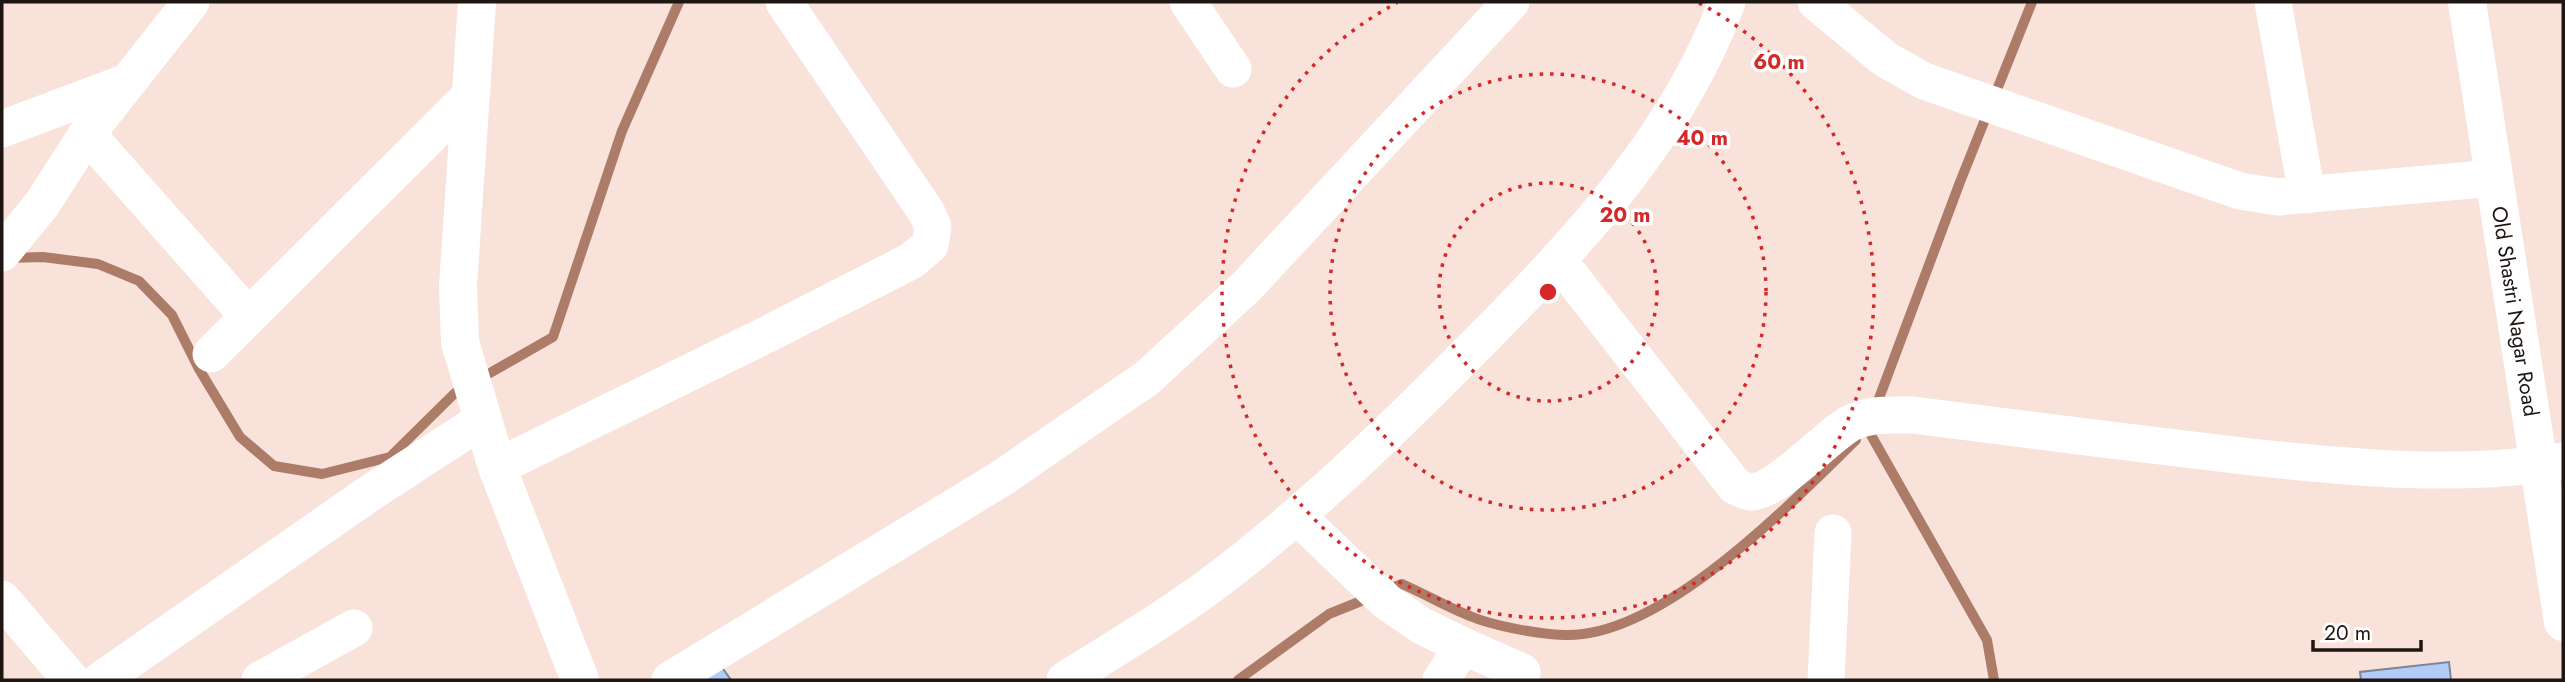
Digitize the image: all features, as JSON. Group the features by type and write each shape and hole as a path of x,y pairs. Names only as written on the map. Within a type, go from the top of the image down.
{"street":[{"path":"7,247 42,204 87,134 191,2"},
{"path":"477,2 458,286 460,342 497,467 579,680"},
{"path":"497,467 771,334 911,261 930,246 933,227 927,213 784,2"},
{"path":"1188,2 1233,69"},
{"path":"670,680 1002,478 1147,379 1246,287 1511,2"},
{"path":"1065,680 1222,577 1297,516 1441,381 1600,215 1642,159 1697,67 1727,2"},
{"path":"1816,2 1885,59 1924,81 1972,100 2240,191 2278,197 2495,178"},
{"path":"2273,2 2307,195"},
{"name":"Old Shastri Nagar Road","path":"2467,2 2495,178 2550,463 2563,622"},
{"path":"2,129 127,82"},
{"path":"211,354 471,95"},
{"path":"87,134 248,316"},
{"path":"1558,260 1735,486 1749,492 1770,485 1849,424 1879,416 1913,415 2191,450 2391,471 2442,472 2550,463"},
{"path":"101,680 373,491 478,410"},
{"path":"1297,516 1376,592 1422,626 1522,672"},
{"path":"1826,680 1833,533"},
{"path":"2,599 71,680"},
{"path":"260,680 354,628"},
{"path":"1441,680 1463,646"}],"building":[{"path":"2449,662 2451,680 2361,680 2360,672"},
{"path":"719,663 731,680 694,680"}],"waterway":[{"path":"8,258 43,257 98,264 139,281 172,315 199,369 240,437 274,466 322,474 390,457 455,393 553,337 622,131 679,2"},
{"path":"1875,409 1960,182 2032,2"},
{"path":"1867,428 1987,640 1994,680"},
{"path":"1386,590 1402,584 1470,616 1516,629 1564,635 1602,630 1641,615 1682,592 1722,563 1796,498 1856,440"},
{"path":"1238,680 1329,614 1371,597"}]}
